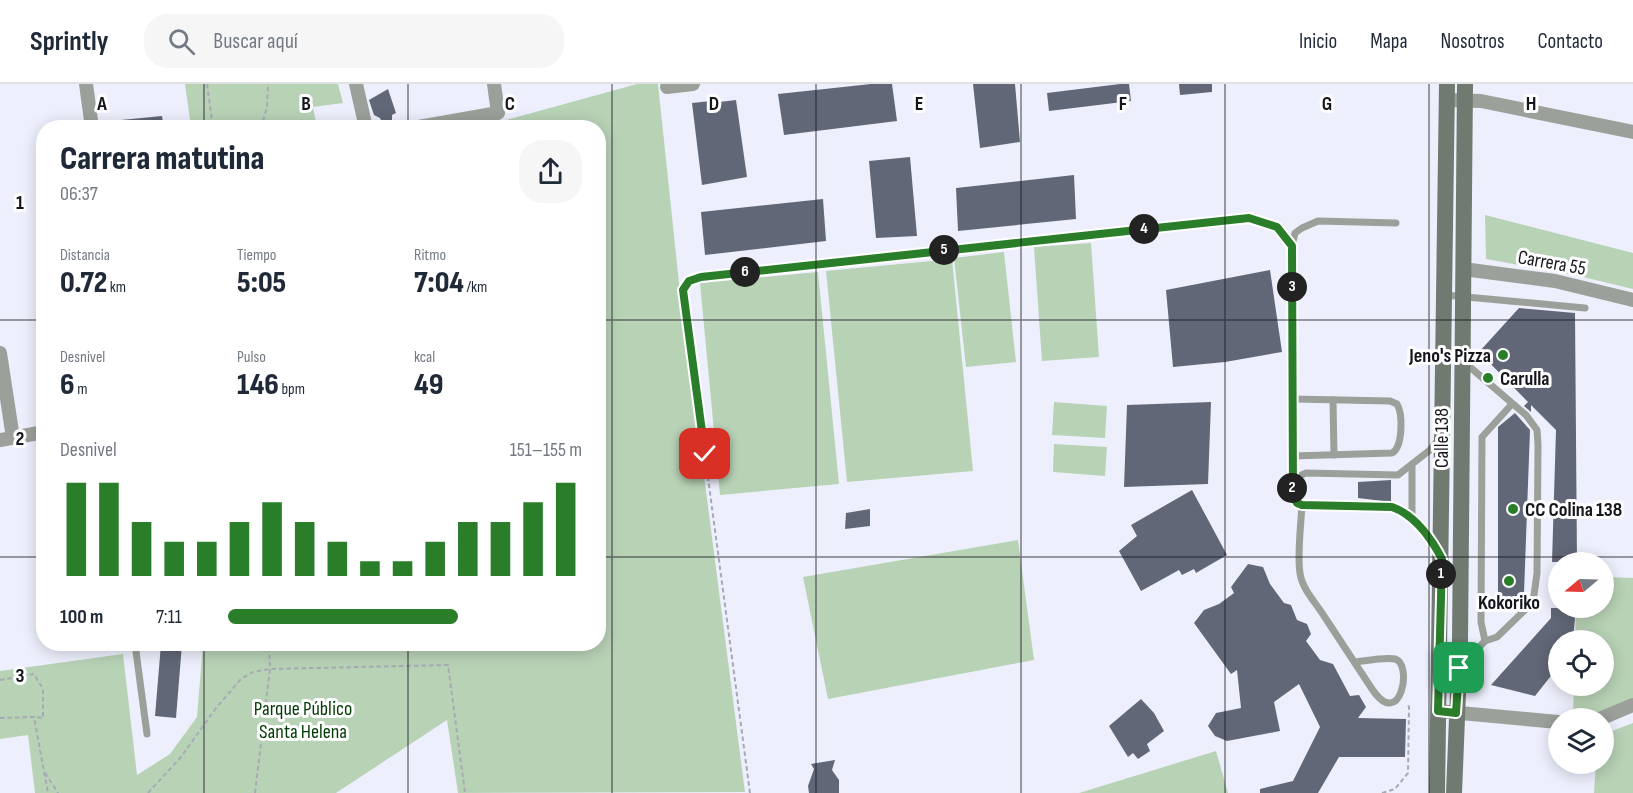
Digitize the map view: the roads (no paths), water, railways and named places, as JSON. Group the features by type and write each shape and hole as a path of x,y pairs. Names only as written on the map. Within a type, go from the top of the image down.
{"main road":[{"name":"Calle 138","path":"1437,793 1447,92"},
{"name":"Calle 138","path":"1454,793 1459,668 1465,92"}],"street":[{"path":"86,84 91,120"},
{"path":"356,84 364,120"},
{"path":"458,120 498,113 494,84"},
{"path":"666,87 693,84"},
{"path":"1447,92 1465,92 1481,101 1633,132"},
{"name":"Carrera 55","path":"1464,269 1555,281 1633,300"},
{"path":"0,353 6,439 36,433"},
{"path":"1614,713 1633,705"},
{"path":"1438,711 1548,721"}],"lane":[{"path":"1396,223 1318,221 1295,233 1292,246 1293,496 1297,503 1302,505 1392,507 1404,512 1432,540 1442,559"},
{"path":"1445,295 1585,308"},
{"path":"1459,668 1485,640 1497,637 1533,602 1537,573 1537,430 1526,415 1463,361"},
{"path":"1293,399 1390,401 1397,405 1400,412 1400,445 1395,452 1293,456"},
{"path":"1333,400 1334,455"},
{"path":"1485,640 1481,622 1482,437 1512,404"},
{"path":"1294,481 1297,476 1306,473 1398,475 1430,450 1443,434"},
{"path":"1412,466 1412,519"},
{"path":"1302,505 1299,570 1302,581 1354,662 1380,700 1394,702 1402,691 1403,668 1399,661 1393,658 1354,662"},
{"path":"136,651 147,734"}],"place":[{"name":"Jeno's Pizza","path":"1503,355"},
{"name":"Carulla","path":"1488,378"},
{"name":"CC Colina 138","path":"1513,509"},
{"name":"Kokoriko","path":"1509,581"}],"park label":[{"name":"Parque Público Santa Helena","path":"303,720"}]}
